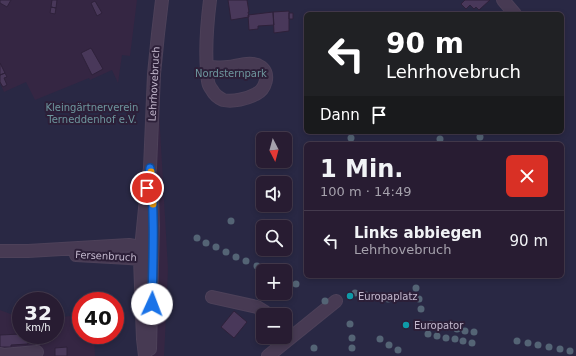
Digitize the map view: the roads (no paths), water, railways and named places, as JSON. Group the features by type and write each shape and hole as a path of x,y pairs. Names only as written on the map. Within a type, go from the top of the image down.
{"street":[{"name":"Lehrhovebruch","path":"145,356 140,253 150,168 154,74 162,0"},
{"path":"207,66 219,68 255,64 261,67 265,72 266,79 264,87 259,93 251,97 222,100 208,85 207,66 206,37 210,0"},
{"path":"503,0 513,12"},
{"name":"Lehrhovebruch","path":"149,356 153,256 152,186 150,168"},
{"name":"Fersenbruch","path":"0,252 140,253 153,256"},
{"path":"212,297 259,308"},
{"path":"292,332 336,301"},
{"path":"268,356 279,344"},
{"path":"0,354 37,352"}],"place":[{"name":"Europaplatz","path":"350,296"},
{"name":"Europator","path":"406,325"}],"park label":[{"name":"Nordsternpark","path":"231,73"},
{"name":"Kleingärtnerverein Terneddenhof e.V.","path":"92,112"}]}
